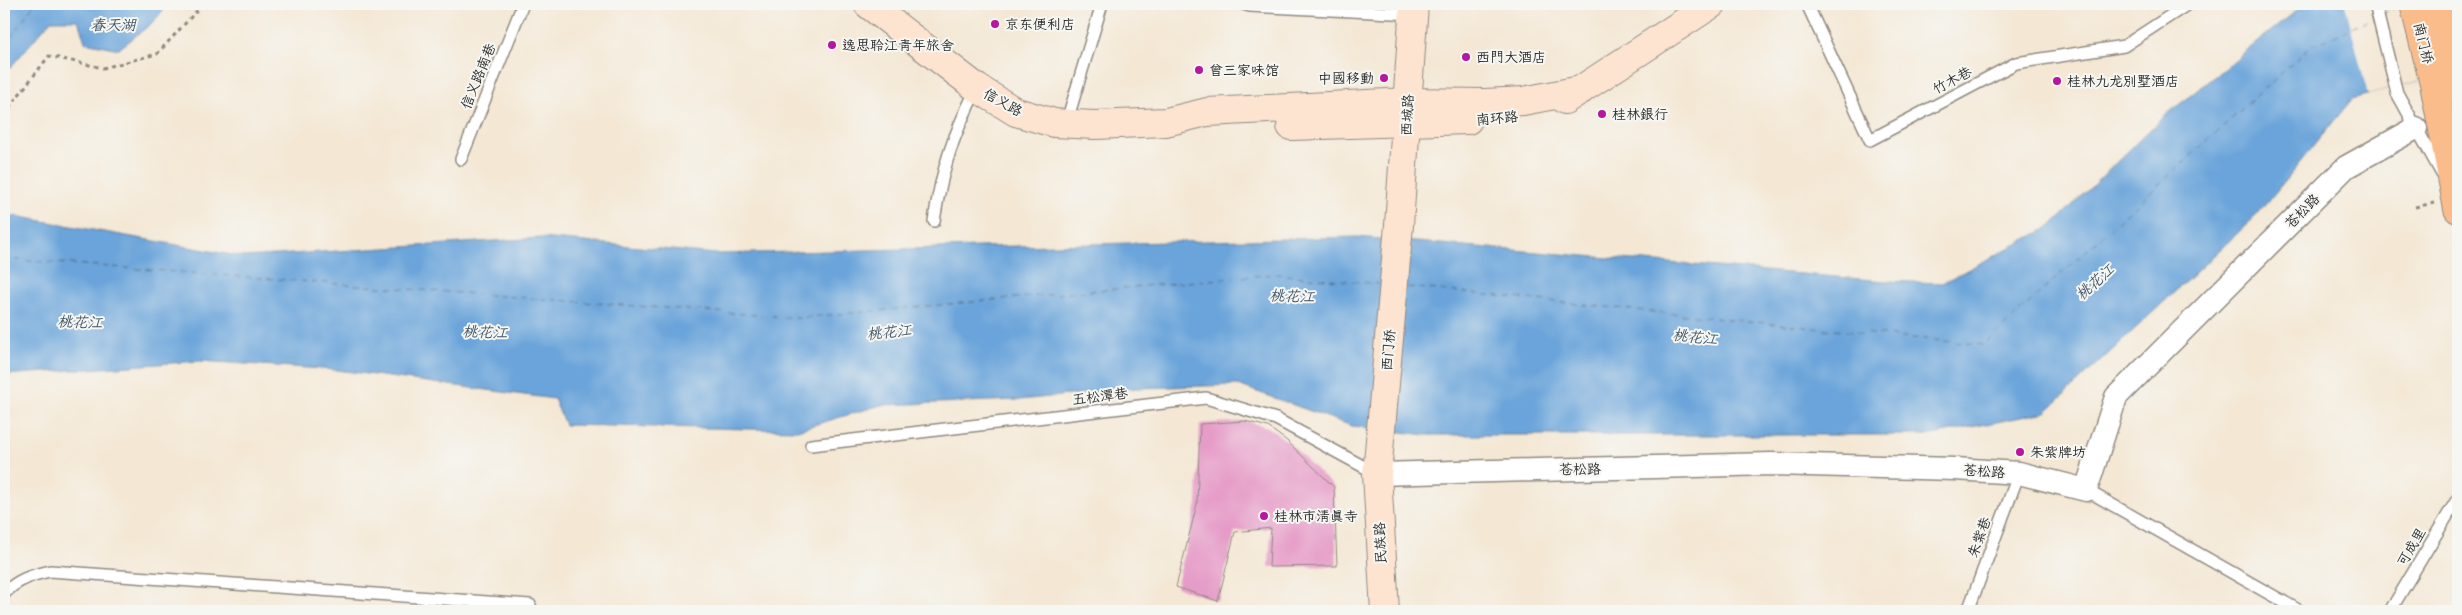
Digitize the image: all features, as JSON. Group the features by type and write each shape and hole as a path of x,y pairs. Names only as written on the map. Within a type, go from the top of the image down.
{"highway":[{"name":"南门桥","path":"2414,4 2449,84"},
{"name":"南门桥","path":"2435,4 2449,84"},
{"path":"2449,84 2457,204"}],"main road":[{"name":"信义路","path":"868,4 977,88 1016,112 1054,123 1066,124 1095,125 1166,122"},
{"name":"南环路","path":"1166,122 1208,129 1514,102 1581,90 1712,4"},
{"name":"西城路","path":"1399,225 1413,9"},
{"name":"西门桥","path":"1377,474 1399,225"},
{"name":"民族路","path":"1377,474 1386,611"}],"street":[{"name":"苍松路","path":"1377,474 1772,464 1955,469 2018,473 2086,490 2116,397 2346,167 2416,128"}],"lane":[{"name":"信义路南巷","path":"461,159 523,4"},
{"path":"1066,124 1102,4"},
{"path":"1243,4 1250,6 1413,9"},
{"name":"竹木巷","path":"1807,4 1870,140 2016,63 2124,46 2188,4"},
{"path":"2375,4 2397,93 2457,204"},
{"path":"934,221 941,177 956,128 977,88"},
{"name":"五松潭巷","path":"811,445 1206,398 1276,419 1377,474"},
{"name":"朱紫巷","path":"1968,611 2018,473"},
{"path":"2086,490 2300,611"},
{"name":"可成里","path":"2390,611 2458,498"},
{"path":"4,594 9,588 28,576 50,572 66,572 530,605 531,611"}],"path":[{"path":"4,114 49,56 103,68 157,54 203,4"}],"water":[{"name":"春天湖","path":"4,4 169,4 152,23 119,49 85,42 78,20 51,20 4,75"},
{"name":"桃花江","path":"2305,4 2458,4 2458,70 2352,99 2256,216 2046,412 1932,435 1426,435 1352,426 1238,385 1136,388 1020,400 881,405 797,430 565,425 554,399 337,370 200,361 4,375 4,214 244,257 541,238 716,254 1357,237 1885,281 1942,283 2050,227 2161,119"}],"pier":[{"path":"2345,4 2458,4 2458,70 2368,95"}],"building":[{"name":"桂林市清真寺","path":"1245,421 1268,427 1287,441 1334,487 1337,566 1269,567 1271,528 1235,532 1218,601 1176,587 1197,504 1200,424"}],"ferry route":[{"path":"4,47 34,4"},
{"path":"2382,14 2401,5"},
{"path":"1408,287 1983,345 2310,47 2374,18"},
{"path":"4,259 798,318 1275,274 1381,284"}],"place":[{"name":"京东便利店","path":"995,24"},
{"name":"逸思聆江青年旅舍","path":"832,45"},
{"name":"西門大酒店","path":"1466,57"},
{"name":"曾三家味馆","path":"1199,70"},
{"name":"中國移動","path":"1384,78"},
{"name":"桂林九龙别墅酒店","path":"2057,81"},
{"name":"桂林銀行","path":"1602,114"},
{"name":"朱紫牌坊","path":"2020,452"},
{"name":"桂林市清真寺","path":"1264,516"}]}
